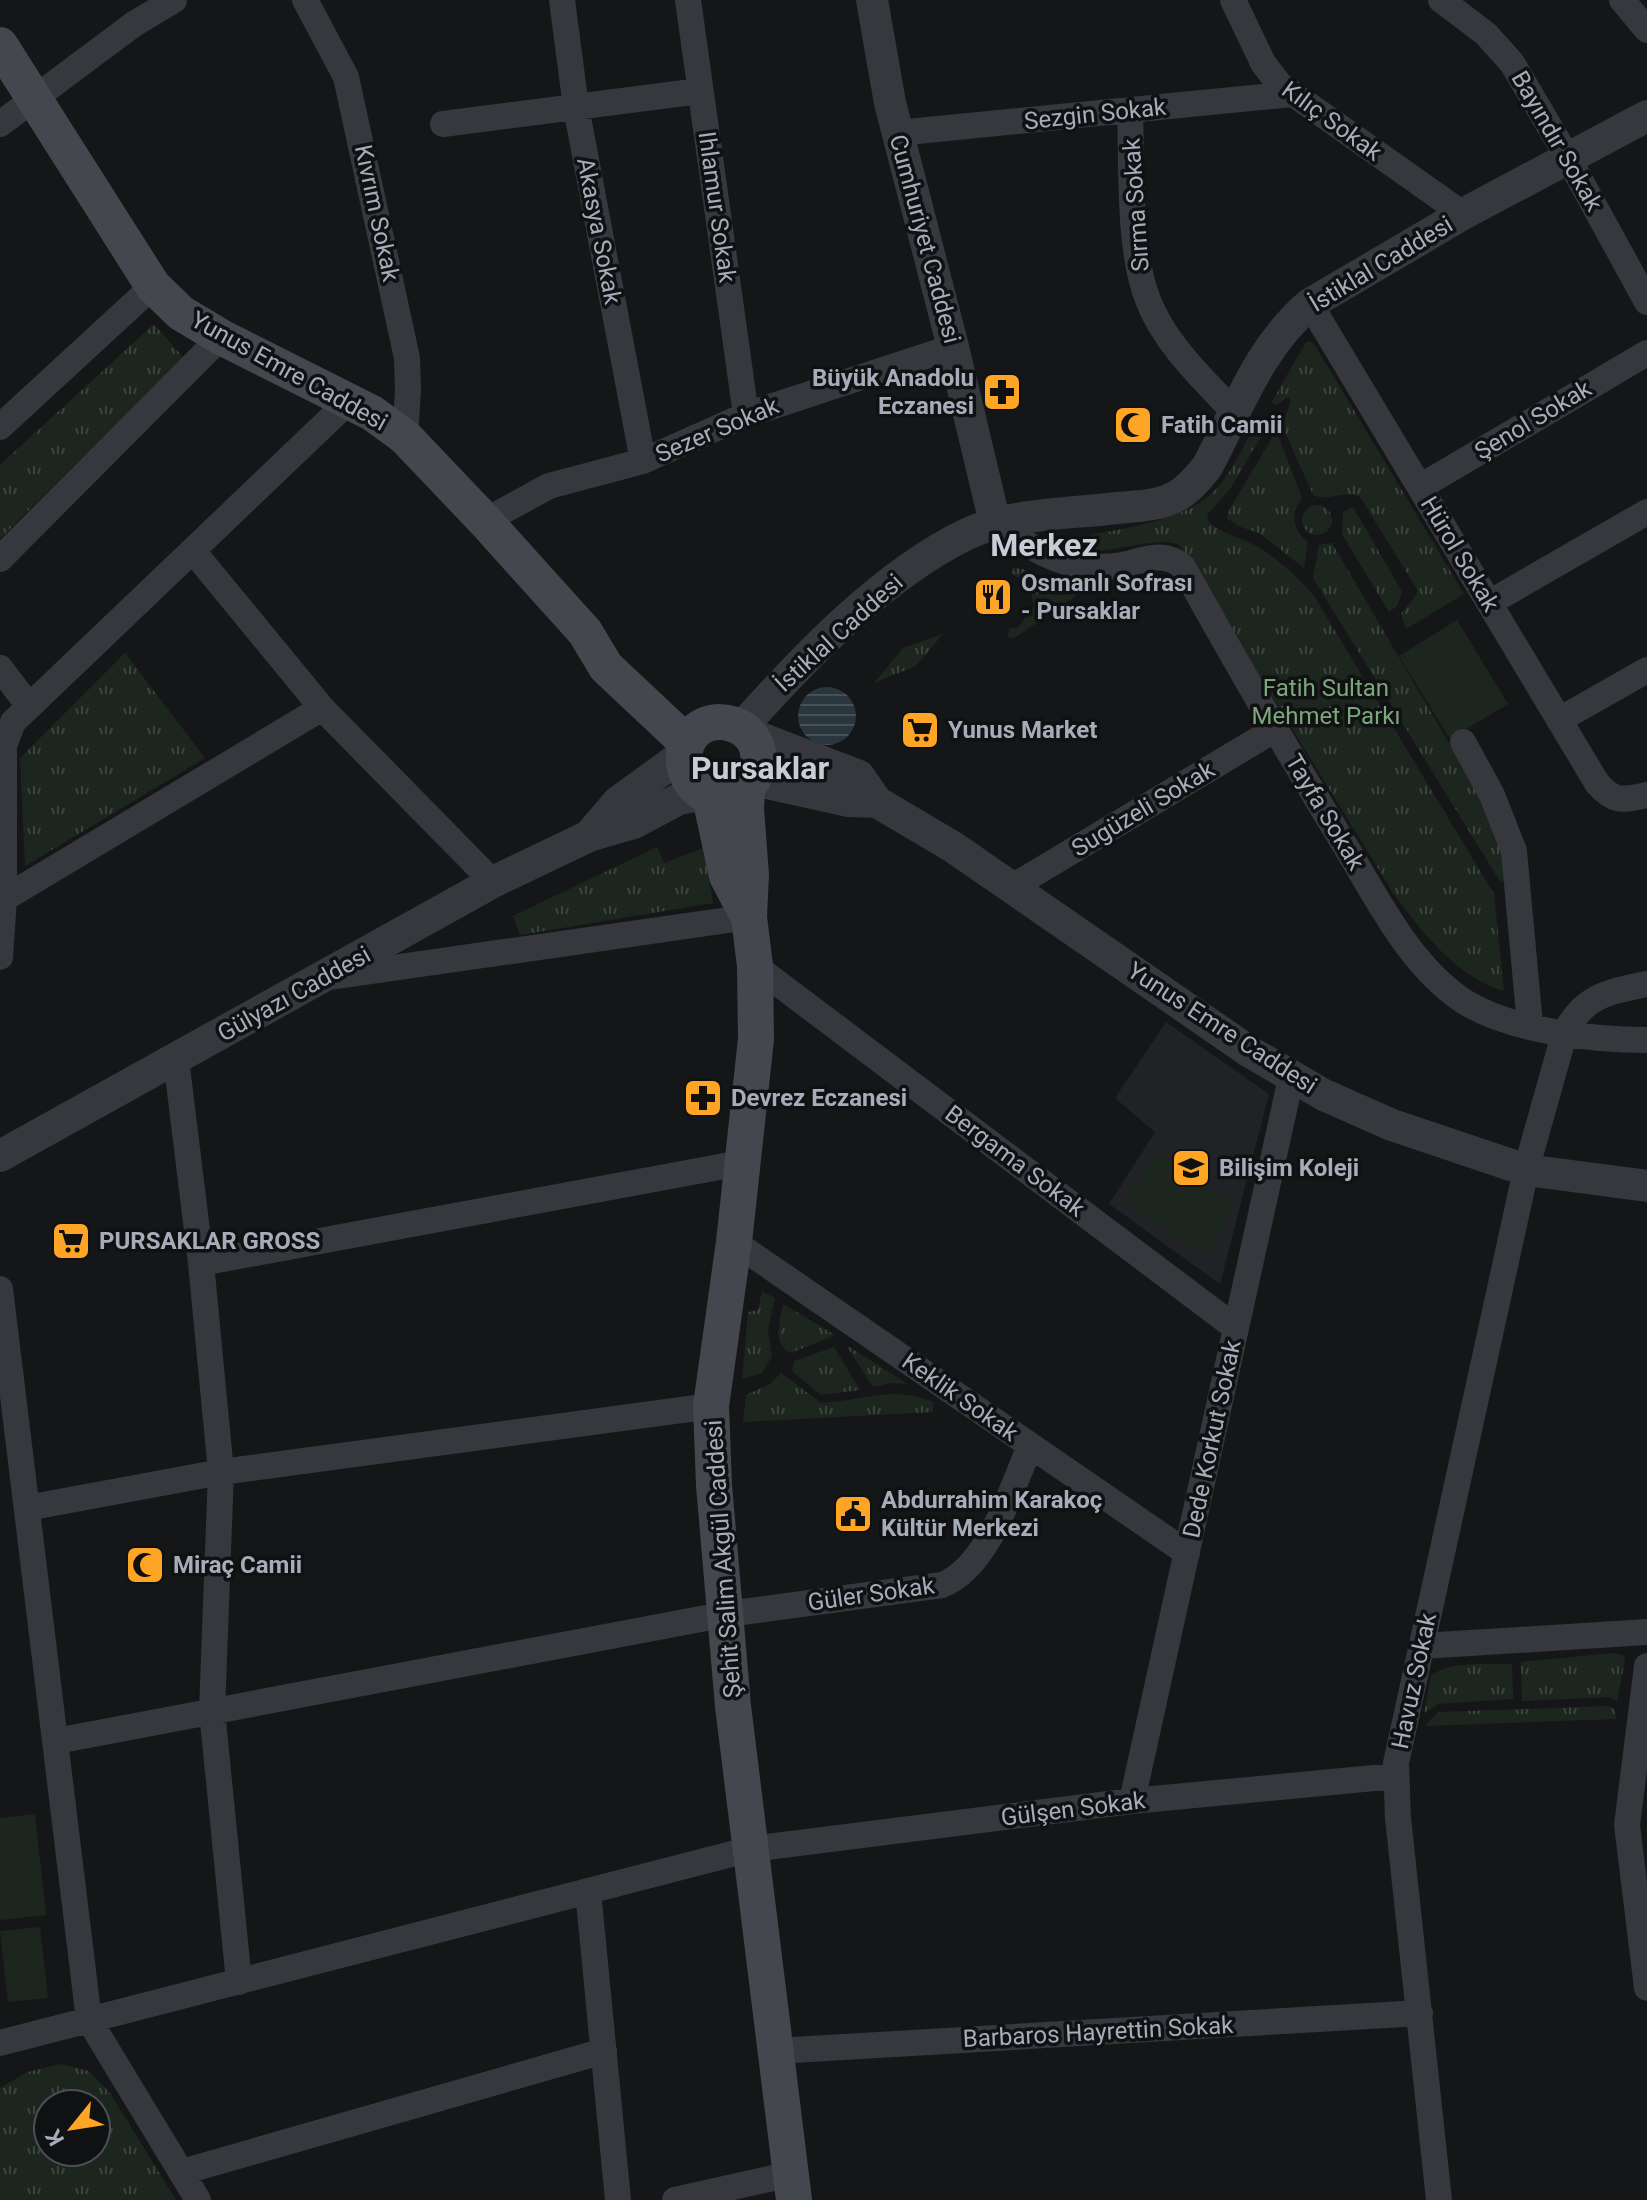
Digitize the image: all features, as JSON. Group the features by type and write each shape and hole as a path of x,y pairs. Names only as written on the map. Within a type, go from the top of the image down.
{"main road":[{"name":"Yunus Emre Caddesi","path":"0,45 153,286 181,313 221,337 372,413 405,437 585,632 618,653 663,701 713,736"},
{"path":"749,917 751,875 746,809 759,760 758,750 713,736 687,777 707,795 726,798 751,784"},
{"path":"707,795 727,876 749,917"},
{"name":"Şehit Salim Akgül Caddesi","path":"749,917 755,966 756,1039 734,1242 711,1406 714,1485 733,1706 792,2187"}],"street":[{"path":"0,124 134,24 174,0"},
{"name":"Kıvrım Sokak","path":"305,0 346,77 357,119 407,358 405,437"},
{"name":"Akasya Sokak","path":"562,0 576,107 643,461"},
{"name":"Ihlamur Sokak","path":"688,0 746,415"},
{"name":"Cumhuriyet Caddesi","path":"872,0 897,133 995,523"},
{"name":"Kılıç Sokak","path":"1233,0 1270,74 1292,94 1463,214"},
{"name":"Bayındır Sokak","path":"1441,0 1486,34 1512,63 1647,302"},
{"path":"1622,0 1647,30"},
{"path":"443,124 700,91"},
{"name":"Sezgin Sokak","path":"897,133 1292,94"},
{"name":"Sırma Sokak","path":"1130,110 1138,263 1148,301 1182,356 1234,412"},
{"name":"İstiklal Caddesi","path":"589,836 618,802 713,736 930,554 995,523 1147,505 1176,497 1195,482 1207,467 1277,337 1288,322 1310,304 1463,214 1647,116"},
{"path":"0,427 153,286"},
{"name":"Hürol Sokak","path":"1310,304 1597,783 1615,799 1647,795"},
{"path":"0,559 221,337"},
{"name":"Sezer Sokak","path":"485,521 549,486 643,461 746,415 953,347"},
{"name":"Şenol Sokak","path":"1420,487 1647,353"},
{"path":"0,957 2,746 13,722 349,401"},
{"path":"1489,603 1647,512"},
{"name":"Tayfa Sokak","path":"995,523 1048,557 1067,564 1109,567 1157,556 1183,567 1274,730 1398,932 1430,971 1465,1002 1492,1014 1564,1035 1647,1040"},
{"path":"193,551 322,708 493,882"},
{"path":"0,668 29,706"},
{"path":"1559,720 1647,670"},
{"path":"2,900 322,708"},
{"name":"Sugüzeli Sokak","path":"1012,887 1274,730"},
{"path":"713,736 859,776 877,802"},
{"path":"1463,742 1492,795 1514,851 1530,1025"},
{"path":"751,784 848,801 877,802"},
{"path":"589,836 634,823 679,799 707,795"},
{"name":"Yunus Emre Caddesi","path":"877,802 953,847 1291,1078 1379,1119 1526,1170 1647,1186"},
{"name":"Gülyazı Caddesi","path":"0,1156 493,882 589,836"},
{"path":"322,978 749,917"},
{"name":"Bergama Sokak","path":"755,966 1236,1328"},
{"path":"1564,1035 1574,1015 1583,1006 1617,991 1647,984"},
{"name":"Havuz Sokak","path":"1439,2200 1395,1776 1526,1170 1564,1035"},
{"path":"176,1059 201,1263 221,1472 212,1711 239,1982"},
{"name":"Dede Korkut Sokak","path":"1132,1801 1291,1078"},
{"path":"201,1263 741,1163"},
{"name":"Keklik Sokak","path":"734,1242 1187,1553"},
{"path":"0,1289 89,2020 198,2200"},
{"path":"27,1508 221,1472 711,1406"},
{"name":"Güler Sokak","path":"56,1741 727,1614 942,1585 955,1580 983,1550 1030,1446"},
{"path":"1422,1646 1647,1632"},
{"path":"1647,1666 1637,1823 1647,1988"},
{"name":"Gülşen Sokak","path":"0,2043 751,1849 1132,1801 1395,1776"},
{"path":"588,1891 618,2200"},
{"name":"Barbaros Hayrettin Sokak","path":"776,2051 1420,2013"},
{"path":"182,2172 604,2051"},
{"path":"675,2200 792,2187"}],"shaded area":[{"path":"827,687 838,689 847,696 854,705 854,727 847,736 838,743 827,745 816,743 807,736 800,727 798,716 800,705 807,696 816,689"},
{"name":"Bilişim Koleji","path":"1166,1022 1269,1094 1220,1284 1109,1204 1155,1132 1115,1098"}],"green space":[{"path":"154,324 183,357 0,539 0,465"},
{"path":"1306,342 1312,342 1316,347 1464,594 1406,629 1401,614 1417,594 1417,589 1360,497 1348,494 1313,495 1282,425 1291,400 1287,397 1277,405 1271,403"},
{"name":"Fatih Sultan Mehmet Parkı","path":"1260,417 1268,425 1230,489 1207,515 1208,521 1270,555 1314,596 1494,894 1504,991 1487,985 1455,964 1427,936 1392,891 1179,545 1167,542 1086,551 1073,548 1063,540 1160,520 1196,505 1224,479"},
{"path":"1274,435 1278,435 1302,498 1294,521 1308,542 1304,568 1259,533 1238,526 1227,518"},
{"path":"1317,505 1328,509 1332,520 1328,531 1317,535 1306,531 1302,520 1306,509"},
{"path":"1353,507 1402,592 1397,606 1389,612 1342,534 1343,512"},
{"path":"1332,543 1483,801 1504,851 1505,876 1501,883 1313,578 1319,545"},
{"path":"1013,568 1023,569 1045,583 1080,593 1014,638 1007,637 1010,628 1018,628 1034,606 1029,584 1012,574"},
{"path":"1457,620 1508,704 1450,739 1399,656"},
{"path":"943,634 916,666 874,683 903,648"},
{"path":"125,653 205,758 25,866 20,758"},
{"path":"657,847 664,863 704,848 713,903 520,935 513,916"},
{"path":"1158,1152 1237,1206 1204,1256 1124,1201"},
{"path":"762,1291 775,1298 768,1330 772,1356 762,1373 742,1379 748,1312 758,1310"},
{"path":"783,1304 835,1335 791,1353 779,1339"},
{"path":"846,1345 908,1384 891,1383 873,1387"},
{"path":"834,1347 860,1390 821,1395 792,1371 794,1361"},
{"path":"781,1373 821,1403 877,1395 904,1395 933,1402 933,1412 743,1422 746,1395 770,1384"},
{"path":"1613,1653 1623,1655 1625,1661 1617,1701 1609,1697 1522,1701 1521,1662"},
{"path":"1470,1664 1512,1664 1513,1699 1438,1704 1424,1713 1431,1676 1439,1671"},
{"path":"1608,1706 1615,1710 1616,1719 1425,1726 1438,1712"},
{"path":"35,1814 46,1915 0,1920 0,1818"},
{"path":"40,1927 48,1998 8,2002 0,1931"},
{"path":"61,2064 89,2071 105,2088 32,2088 32,2168 112,2168 112,2096 176,2200 0,2200 0,2088 27,2072"}],"place":[{"name":"Büyük Anadolu Eczanesi","path":"1002,392"},
{"name":"Fatih Camii","path":"1133,425"},
{"name":"Osmanlı Sofrası - Pursaklar","path":"993,597"},
{"name":"Yunus Market","path":"920,730"},
{"name":"Devrez Eczanesi","path":"703,1098"},
{"name":"Bilişim Koleji","path":"1191,1168"},
{"name":"PURSAKLAR GROSS","path":"71,1241"},
{"name":"Abdurrahim Karakoç Kültür Merkezi","path":"853,1514"},
{"name":"Miraç Camii","path":"145,1565"}],"district":[{"name":"Merkez","path":"1044,545"},
{"name":"Pursaklar","path":"760,768"}]}
